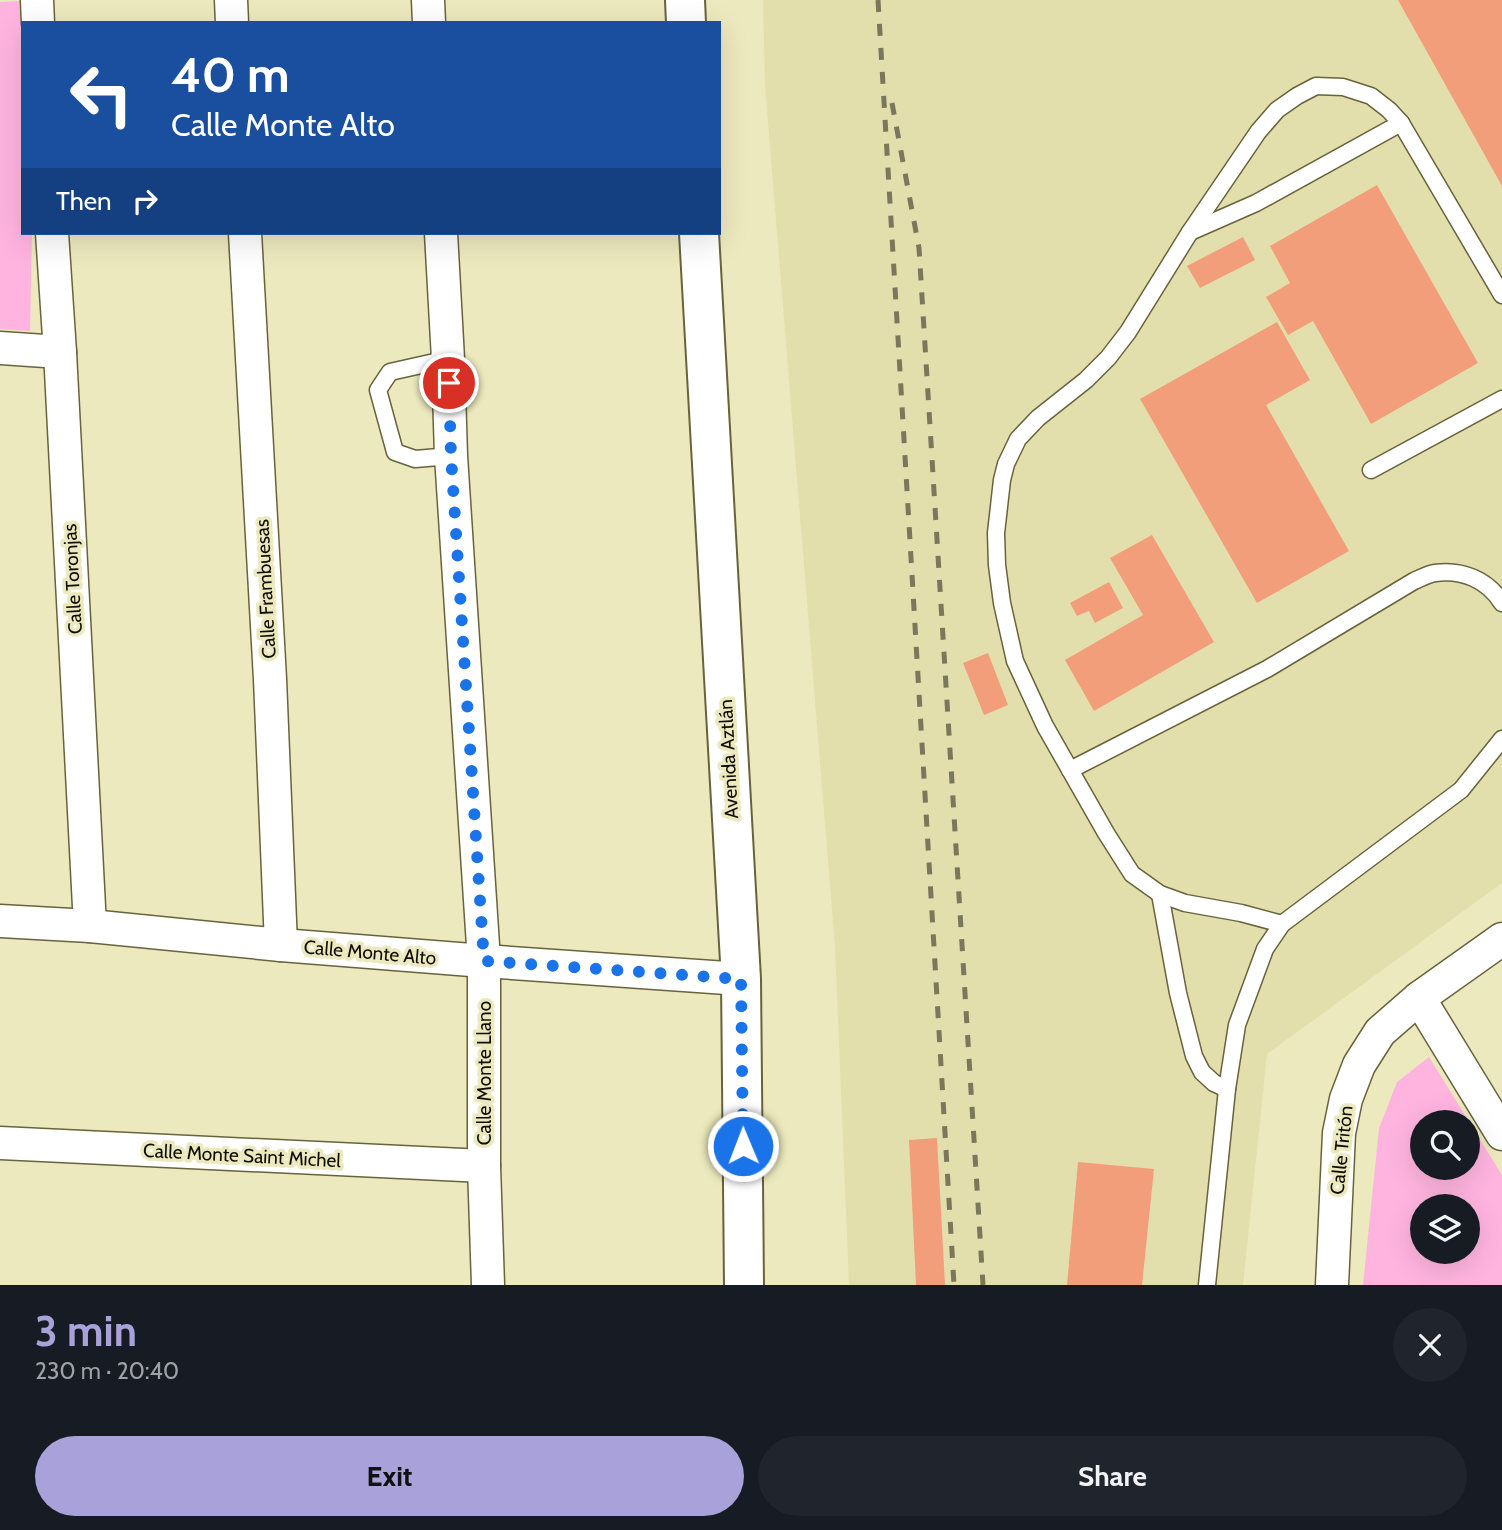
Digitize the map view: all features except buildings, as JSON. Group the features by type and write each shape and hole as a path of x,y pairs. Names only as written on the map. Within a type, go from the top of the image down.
{"main road":[{"path":"685,0 686,21"},
{"name":"Avenida Aztlán","path":"699,235 741,979 744,1285"}],"street":[{"path":"37,0 38,21"},
{"path":"231,0 232,21"},
{"path":"428,0 429,21"},
{"name":"Calle Toronjas","path":"52,235 90,926"},
{"name":"Calle Frambuesas","path":"244,235 270,679 281,945"},
{"name":"Calle Monte Llano","path":"441,235 451,456 484,961 484,1166 488,1285"},
{"path":"0,348 60,352"},
{"name":"Calle Monte Alto","path":"0,920 281,945 741,979"},
{"name":"Calle Tritón","path":"1332,1285 1339,1133 1346,1099 1360,1065 1380,1032 1419,998 1502,939"},
{"path":"1419,998 1502,1134"},
{"name":"Calle Monte Saint Michel","path":"0,1143 484,1166"}],"lane":[{"path":"1282,925 1241,913 1185,903 1160,894 1132,874 1045,726 1015,661 997,565 996,533 1002,480 1018,439 1038,418 1086,380 1128,332 1190,232 1258,132 1277,110 1316,86 1343,87 1371,96 1401,123 1502,295"},
{"path":"1190,232 1256,202 1401,123"},
{"path":"448,359 390,372 378,390 396,452 415,459 451,456"},
{"path":"1371,470 1502,399"},
{"path":"1070,770 1267,669 1414,581 1432,573 1452,572 1467,575 1485,583 1502,603"},
{"path":"1207,1285 1227,1089 1237,1025 1265,949 1282,925 1461,790 1502,739"},
{"path":"1160,894 1178,993 1194,1056 1202,1072 1214,1083 1227,1089"}],"shaded area":[{"path":"37,0 24,21 21,21 21,235 32,235 30,331 0,329 0,2"},
{"path":"763,0 1502,0 1502,883 1267,1054 1243,1285 849,1285 835,947 765,85"},
{"path":"1429,1057 1462,1110 1410,1110 1410,1180 1480,1180 1480,1139 1502,1175 1502,1285 1363,1285 1379,1128 1397,1082"}],"railway":[{"path":"878,0 954,1285"},
{"path":"892,103 919,248 983,1285"}],"route":[{"path":"449,383 451,456 484,961 741,979 743,1146"}]}
